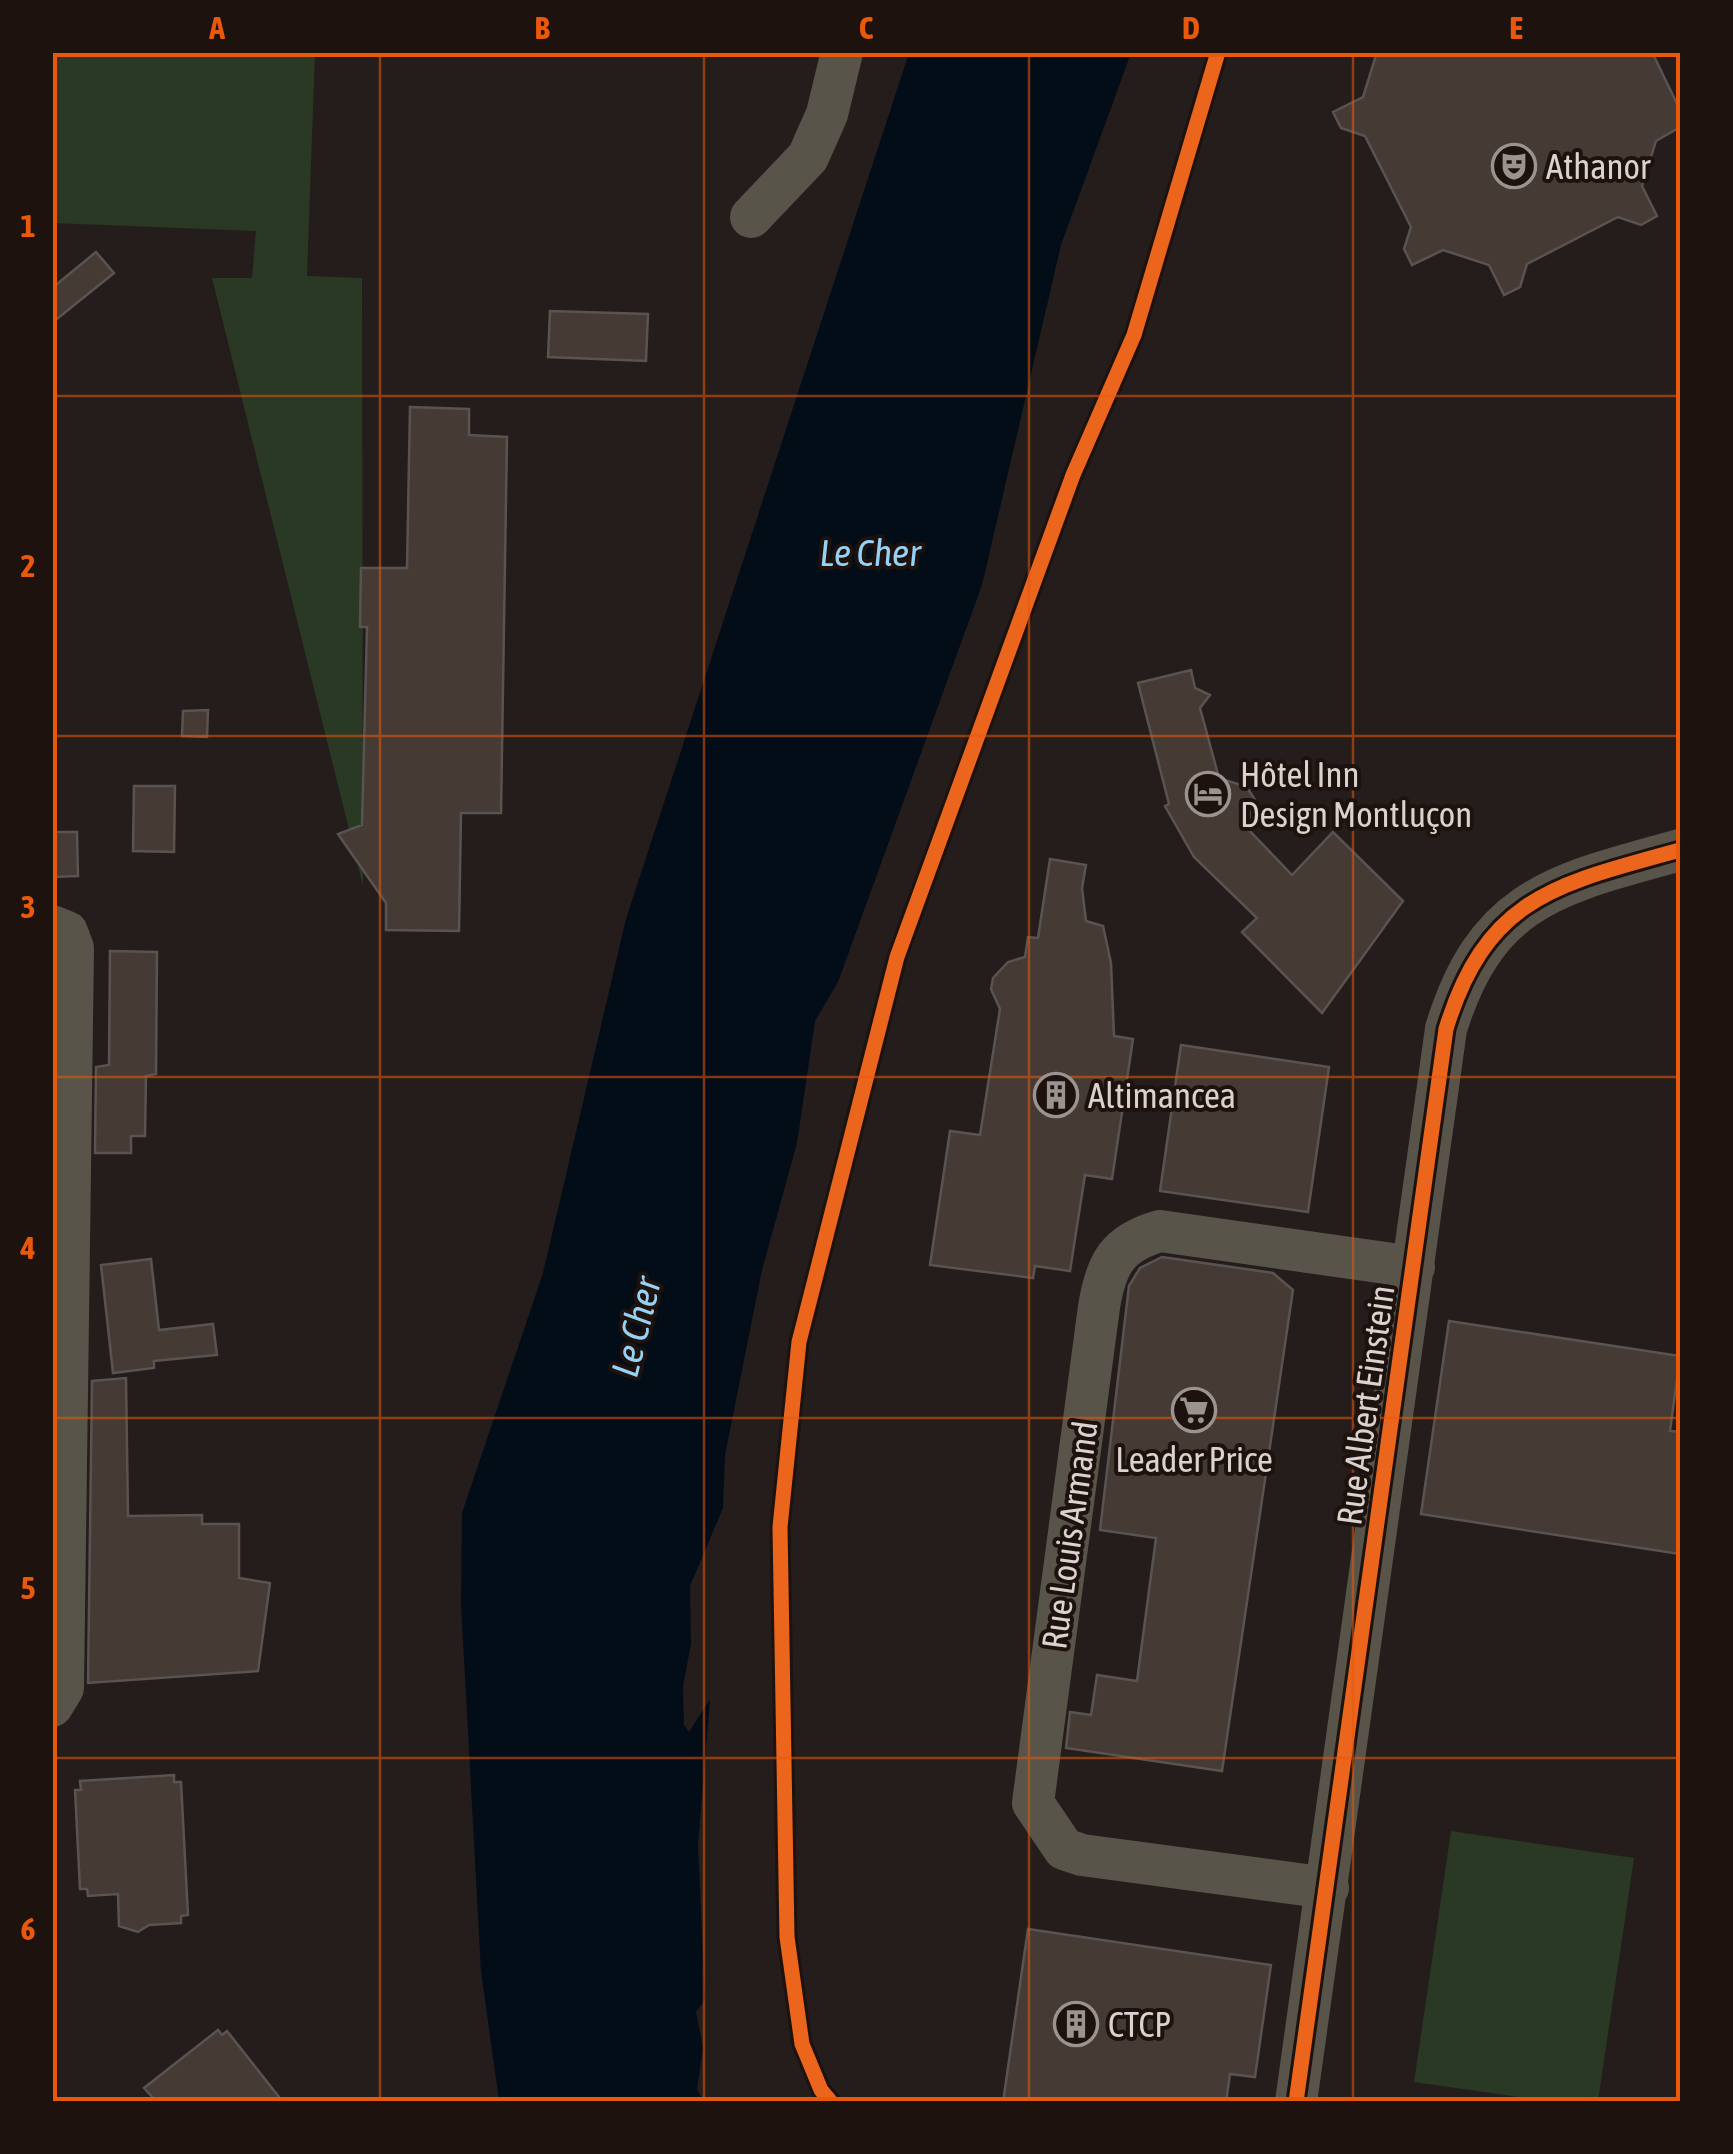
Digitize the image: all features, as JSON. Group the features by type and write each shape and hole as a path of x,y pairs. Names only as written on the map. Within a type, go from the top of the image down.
{"street":[{"path":"751,218 808,157 827,114 842,52"},
{"name":"Rue Albert Einstein","path":"1296,2102 1446,1029 1460,982 1482,945 1514,914 1556,887 1680,850"},
{"path":"52,926 66,932 73,948 70,1396 63,1688 55,1705"},
{"name":"Rue Louis Armand","path":"1328,1888 1082,1855 1064,1848 1033,1803 1099,1307 1105,1271 1119,1249 1135,1238 1160,1231 1414,1267"}],"green space":[{"path":"53,53 315,53 307,276 362,278 363,886 212,278 252,278 256,231 53,223"},
{"path":"1451,1831 1634,1858 1598,2101 1548,2101 1414,2082"}],"water":[{"name":"Le Cher","path":"909,53 1131,53 1061,245 982,585 838,982 815,1021 797,1143 762,1270 725,1455 723,1508 690,1586 691,1644 683,1686 684,1725 689,1732 710,1699 698,1845 705,2000 696,2012 703,2048 697,2089 703,2101 499,2101 481,1971 461,1604 462,1513 543,1273 626,919"}],"building":[{"name":"Athanor","path":"1377,52 1652,52 1680,110 1680,127 1656,141 1642,186 1657,216 1641,225 1618,217 1527,264 1520,287 1504,295 1489,265 1443,250 1412,265 1404,249 1411,227 1365,136 1341,128 1333,112 1363,97"},
{"path":"96,252 114,273 52,323 52,288"},
{"path":"550,311 648,314 646,361 548,357"},
{"path":"410,407 469,409 469,435 507,437 501,813 461,813 459,931 386,930 386,903 338,834 362,825 367,627 360,627 361,568 407,568"},
{"path":"1191,670 1195,688 1210,695 1200,708 1219,778 1247,787 1255,800 1247,828 1292,875 1333,832 1403,901 1322,1013 1242,932 1257,918 1194,857 1165,806 1169,804 1138,683"},
{"path":"208,710 207,737 182,736 183,711"},
{"path":"134,786 175,786 174,852 133,851"},
{"path":"52,832 77,832 78,876 52,877"},
{"name":"Altimancea","path":"1050,859 1086,865 1082,888 1086,921 1103,926 1111,963 1114,1036 1133,1039 1112,1179 1085,1175 1070,1271 1035,1266 1033,1278 930,1265 950,1131 980,1135 1000,1009 991,989 993,978 1008,962 1025,957 1028,937 1038,938"},
{"path":"110,951 157,952 156,1074 146,1076 145,1136 131,1136 131,1153 95,1153 96,1067 109,1065"},
{"path":"1181,1045 1329,1067 1308,1212 1160,1191"},
{"name":"Leader Price","path":"1162,1257 1273,1273 1293,1290 1222,1771 1066,1748 1070,1712 1091,1715 1097,1675 1137,1681 1156,1538 1100,1530 1129,1286 1140,1268"},
{"path":"151,1259 159,1330 213,1324 217,1355 154,1361 154,1368 113,1373 101,1265"},
{"path":"1449,1321 1680,1356 1670,1431 1680,1432 1680,1554 1421,1514"},
{"path":"126,1378 128,1516 202,1515 202,1524 239,1524 239,1578 270,1583 258,1671 88,1683 92,1381"},
{"path":"174,1775 174,1782 181,1782 188,1915 181,1916 181,1923 149,1925 138,1932 119,1926 118,1894 88,1896 87,1889 80,1889 75,1790 81,1790 80,1781"},
{"path":"1028,1929 1271,1965 1255,2077 1230,2074 1226,2102 1003,2102"},
{"path":"218,2030 222,2035 227,2031 283,2102 157,2102 144,2088"}],"cycle path":[{"path":"831,2102 821,2090 802,2044 787,1937 780,1527 799,1342 897,957 1073,475 1134,335 1218,52"},
{"path":"1296,2102 1446,1029 1463,984 1483,949 1506,922 1564,886 1680,850"}],"place":[{"name":"Athanor","path":"1514,166"},
{"name":"Hôtel Inn Design Montluçon","path":"1208,794"},
{"name":"Altimancea","path":"1056,1095"},
{"name":"Leader Price","path":"1194,1410"},
{"name":"CTCP","path":"1076,2024"}]}
